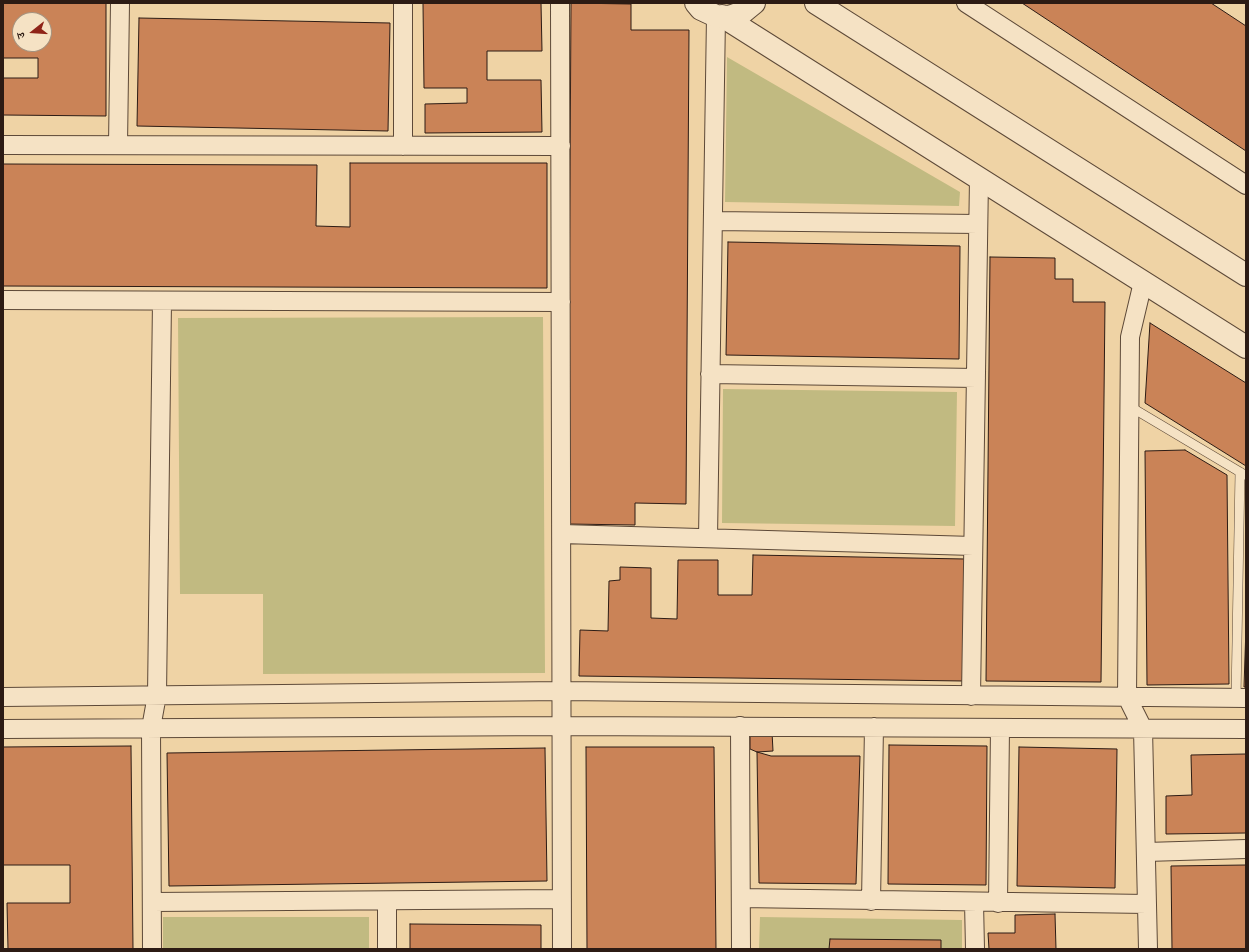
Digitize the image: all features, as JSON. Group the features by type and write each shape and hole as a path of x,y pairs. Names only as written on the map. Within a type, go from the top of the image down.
{"street":[{"path":"118,145 120,3"},
{"path":"403,3 403,146"},
{"path":"560,3 562,949"},
{"path":"696,3 701,8 719,16 1246,347"},
{"path":"719,16 729,17 743,12 754,3"},
{"path":"816,3 1246,275"},
{"path":"966,3 1246,185"},
{"path":"708,538 712,221 719,16"},
{"path":"3,145 561,146"},
{"path":"971,696 979,179"},
{"path":"712,221 978,224"},
{"path":"1143,282 1130,337 1127,697 1143,729 1148,949"},
{"path":"3,300 561,302"},
{"path":"152,949 151,728 157,695 162,301"},
{"path":"710,374 976,378"},
{"path":"562,534 974,546"},
{"path":"3,697 562,691 1241,698"},
{"path":"3,729 562,726 1246,729"},
{"path":"740,726 741,949"},
{"path":"872,901 874,727"},
{"path":"998,903 1000,728"},
{"path":"1146,852 1246,849"},
{"path":"741,898 998,903 1147,904"},
{"path":"152,902 562,899"},
{"path":"387,901 387,949"},
{"path":"974,902 975,949"}],"lane":[{"path":"1129,406 1243,474 1241,698"}],"shaded area":[{"path":"727,57 960,192 959,206 725,202"},
{"path":"543,317 545,673 263,674 263,594 180,594 178,318"},
{"path":"723,389 957,392 955,526 722,523"},
{"path":"163,917 369,917 369,949 163,949"},
{"path":"760,917 962,920 962,949 759,949"}],"building":[{"path":"3,3 106,3 106,116 3,115 3,78 38,78 38,58 3,58"},
{"path":"423,3 541,3 542,51 487,51 487,80 541,80 542,132 425,133 425,104 467,103 467,88 424,88"},
{"path":"571,3 631,4 631,30 689,30 686,504 635,503 635,525 568,524"},
{"path":"1022,3 1211,3 1246,26 1246,151"},
{"path":"139,18 390,23 388,131 137,126"},
{"path":"350,163 547,163 547,288 3,286 3,164 317,165 316,226 350,227"},
{"path":"728,242 960,246 959,359 726,355"},
{"path":"990,257 1055,258 1055,279 1073,279 1073,302 1105,302 1101,682 986,681"},
{"path":"1150,323 1246,383 1246,466 1145,403"},
{"path":"1185,450 1227,475 1229,684 1147,685 1145,451"},
{"path":"753,555 965,559 964,681 579,676 580,630 608,631 609,581 620,580 620,567 651,568 651,618 677,619 678,560 718,560 718,595 752,595"},
{"path":"1246,627 1246,687 1244,687"},
{"path":"750,731 772,732 773,751 757,752 750,749"},
{"path":"889,745 987,746 986,885 888,884"},
{"path":"131,746 133,949 8,949 7,903 70,903 70,865 3,865 3,747"},
{"path":"586,747 714,747 716,949 587,949"},
{"path":"1019,747 1117,749 1115,888 1017,886"},
{"path":"545,748 547,881 169,886 167,753"},
{"path":"757,752 771,756 860,756 856,884 759,883"},
{"path":"1246,754 1246,833 1166,834 1166,796 1192,795 1191,755"},
{"path":"1246,865 1246,949 1172,949 1171,866"},
{"path":"1055,914 1056,949 989,949 988,933 1015,933 1015,915"},
{"path":"410,924 541,925 541,949 410,949"},
{"path":"830,939 941,940 941,949 829,949"}]}
